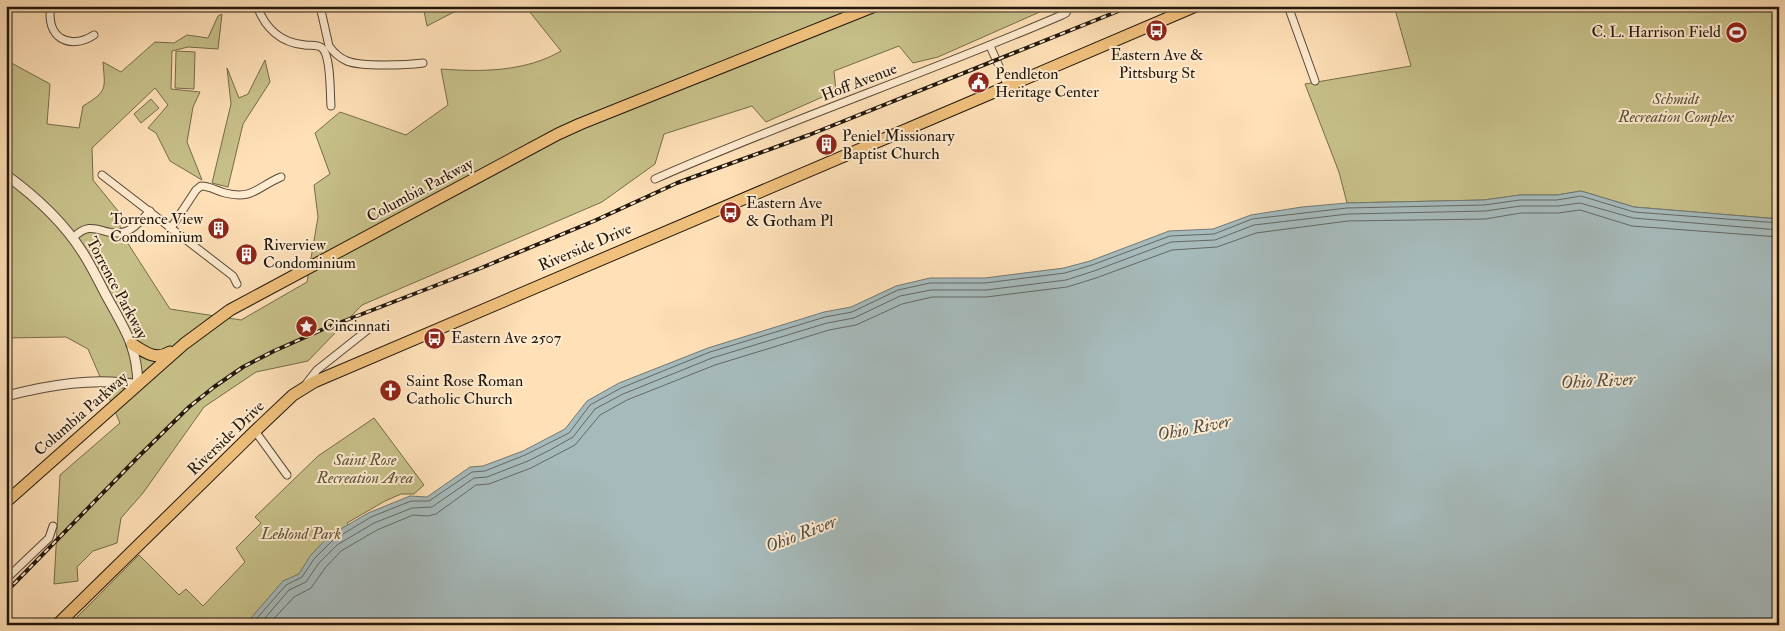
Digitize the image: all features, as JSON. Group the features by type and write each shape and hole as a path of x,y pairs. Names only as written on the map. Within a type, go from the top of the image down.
{"main road":[{"name":"Columbia Parkway","path":"6,502 184,344 230,310 558,134 875,6"},
{"name":"Riverside Drive","path":"57,625 255,431 303,388 330,374 530,288 1196,6"},
{"path":"132,344 150,355 158,357 184,344"}],"street":[{"path":"51,6 49,16 51,26 57,36 64,40 76,42 94,35"},
{"path":"257,6 266,24 277,36 296,44 317,46 323,49 327,58 331,106"},
{"path":"320,6 330,46 333,51 348,62 363,64 423,64"},
{"name":"Hoff Avenue","path":"654,179 713,153 990,46 1062,15 1068,10 1069,6"},
{"path":"1288,6 1315,81"},
{"path":"990,46 1008,86"},
{"path":"102,174 232,276 237,284"},
{"name":"Torrence Parkway","path":"6,175 36,199 73,238 84,254 132,344 138,365 138,385"},
{"path":"171,228 196,190 201,186 245,195 252,194 281,177"},
{"path":"73,238 78,232 89,228 116,233 128,231 150,211"},
{"path":"303,388 317,370 370,328"},
{"path":"6,396 88,381 123,382 138,385"},
{"path":"255,431 287,475"},
{"path":"6,579 49,538 53,526"}],"green space":[{"path":"423,6 473,6 452,13 427,26"},
{"path":"525,6 1039,6 1042,11 938,57 913,63 899,46 834,71 836,91 766,122 752,106 664,134 655,164 602,202 362,305 308,361 256,372 204,407 143,493 121,518 117,543 93,551 77,567 78,581 54,584 60,475 120,423 88,349 66,337 6,338 6,60 50,84 47,124 79,128 83,106 97,97 103,88 103,62 121,72 155,42 174,43 187,35 208,38 218,16 222,14 218,49 188,47 172,51 171,89 200,92 193,107 187,142 202,180 170,161 156,133 148,128 168,105 155,88 92,148 93,180 118,211 119,224 127,242 170,309 241,320 307,282 318,217 314,185 330,174 315,133 340,112 406,135 448,105 441,69 487,70 518,67 547,58 561,51"},
{"name":"Schmidt Recreation Complex","path":"1394,6 1779,6 1779,219 1634,207 1581,191 1557,195 1520,195 1484,200 1347,203 1339,172 1305,84 1411,66"},
{"path":"176,51 195,52 194,89 175,88"},
{"path":"265,60 270,82 243,124 228,187 212,183 231,104 227,68 239,98 248,94"},
{"path":"151,99 159,108 141,123 134,114"},
{"name":"Leblond Park","path":"374,418 424,485 414,494 401,494 347,523 359,540 245,625 69,625 139,555 179,595 186,589 203,606 245,562 236,548 261,523 255,517 318,456"}],"water":[{"name":"Ohio River","path":"1581,191 1634,207 1779,219 1779,625 245,625 283,581 299,574 310,556 329,536 368,513 410,496 427,497 470,467 483,466 523,451 565,429 587,401 619,383 708,348 824,312 851,307 896,286 930,278 985,278 1064,268 1090,261 1169,231 1213,229 1251,215 1302,207 1347,203 1484,200 1520,195 1557,195"}],"railway":[{"path":"6,592 189,407 243,367 326,328 481,268 594,221 677,183 809,135 1131,6"}],"place":[{"name":"Eastern Ave & Pittsburg St","path":"1157,31"},
{"name":"C. L. Harrison Field","path":"1737,32"},
{"name":"Pendleton Heritage Center","path":"979,83"},
{"name":"Peniel Missionary Baptist Church","path":"826,145"},
{"name":"Eastern Ave & Gotham Pl","path":"730,212"},
{"name":"Torrence View Condominium","path":"219,228"},
{"name":"Riverview Condominium","path":"247,254"},
{"name":"Cincinnati","path":"307,326"},
{"name":"Eastern Ave 2507","path":"435,338"},
{"name":"Saint Rose Roman Catholic Church","path":"390,390"}],"park label":[{"name":"Saint Rose Recreation Area","path":"365,469"}]}
